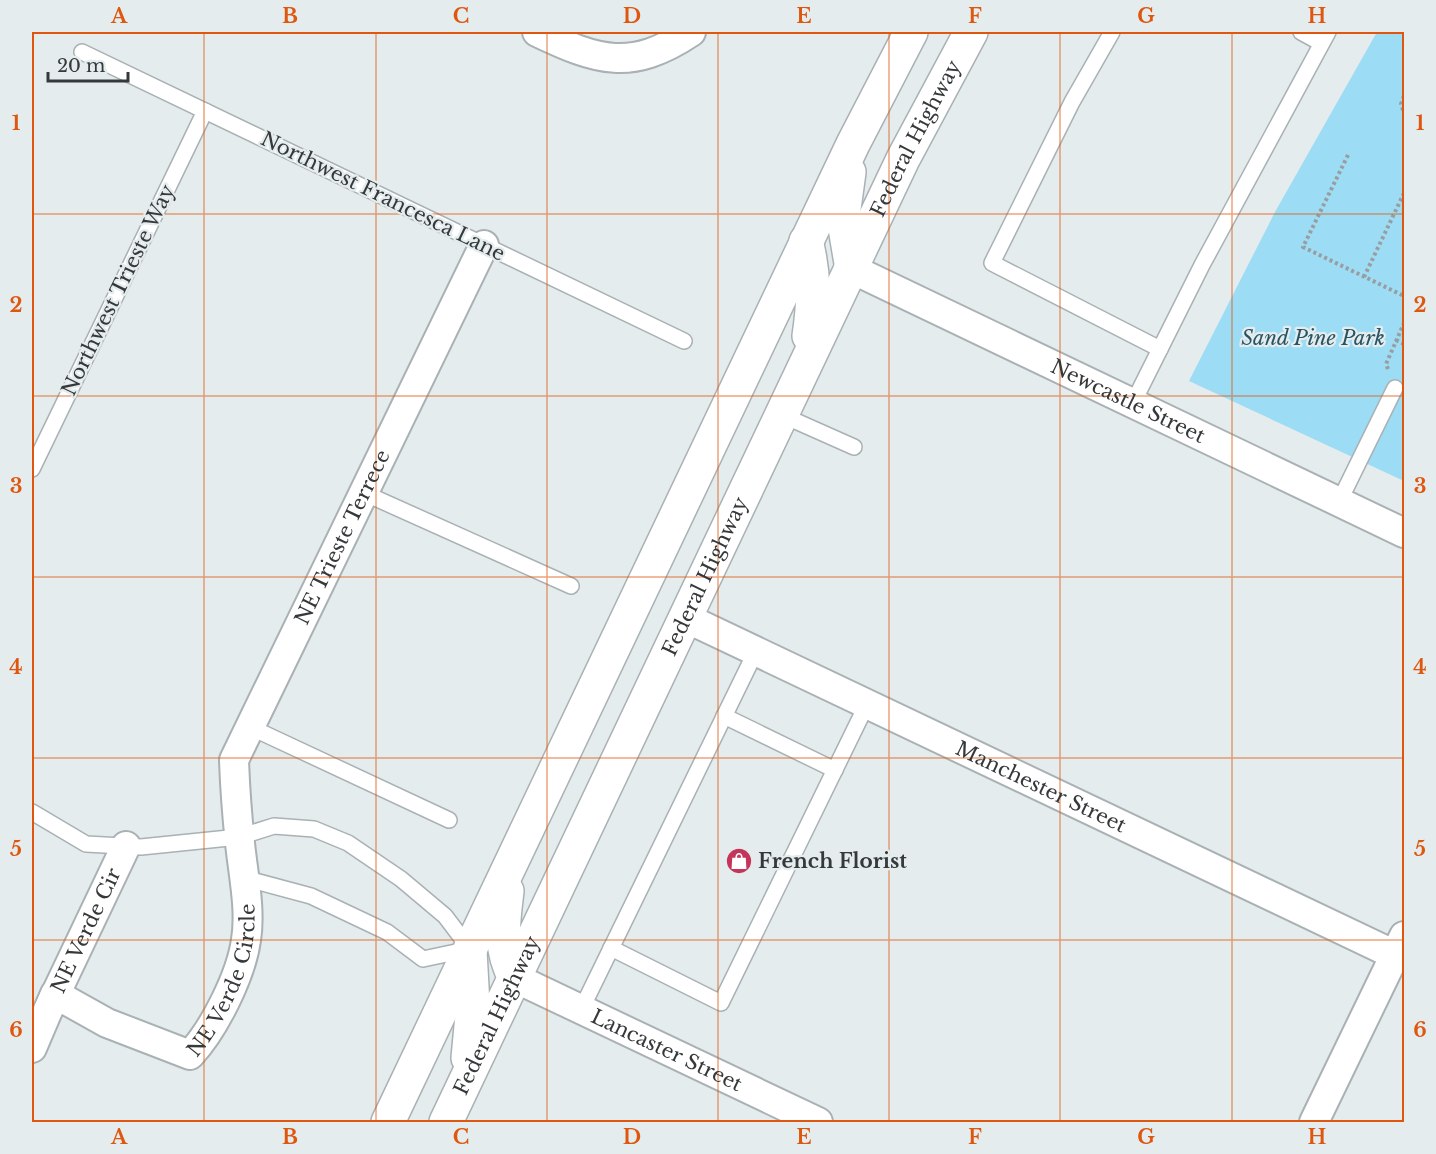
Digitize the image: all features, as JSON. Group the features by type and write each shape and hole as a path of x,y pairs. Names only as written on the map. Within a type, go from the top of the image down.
{"main road":[{"path":"388,1122 806,241 911,32"},
{"name":"Federal Highway","path":"446,1122 903,159 971,32"},
{"path":"852,269 843,216 853,144"},
{"path":"805,368 815,294 813,268 806,241"},
{"path":"509,865 502,939 505,960 515,978"},
{"path":"466,1081 473,1005 470,949"}],"street":[{"path":"537,32 594,56 620,59 646,56 670,46 690,32"},
{"name":"NE Trieste Terrece","path":"239,837 234,760 484,245"},
{"name":"Newcastle Street","path":"852,269 1404,533"},
{"name":"Manchester Street","path":"686,618 867,704 1400,945"},
{"name":"NE Verde Circle","path":"54,994 107,1023 190,1055 207,1037 238,969 246,940 244,878 239,837"},
{"name":"NE Verde Cir","path":"54,994 126,846"},
{"path":"1314,1122 1400,945"},
{"name":"Lancaster Street","path":"515,978 818,1122"},
{"path":"32,1048 54,994"}],"lane":[{"path":"1112,32 1072,102 992,262 1160,349"},
{"path":"1132,403 1202,265 1324,37 1301,32"},
{"name":"Northwest Francesca Lane","path":"82,52 684,340"},
{"name":"Northwest Trieste Way","path":"32,469 205,111"},
{"path":"1339,502 1395,387"},
{"path":"782,415 854,447"},
{"path":"364,493 571,586"},
{"path":"581,1010 756,651"},
{"path":"611,948 721,1003 867,704"},
{"path":"724,716 835,770"},
{"path":"250,727 449,820"},
{"path":"32,812 86,844 126,846 239,837 274,826 314,829 348,843 401,879 445,916 470,949 423,959 387,932 311,896 244,878"}],"path":[{"path":"1404,96 1401,104 1404,113"},
{"path":"1348,155 1303,247 1404,296"},
{"path":"1364,277 1404,193"},
{"path":"1395,387 1386,364 1404,323"},
{"path":"1396,340 1404,344"}],"green space":[{"name":"Sand Pine Park","path":"1377,32 1404,32 1404,481 1189,381 1275,212"}],"place":[{"name":"French Florist","path":"739,861"}]}
